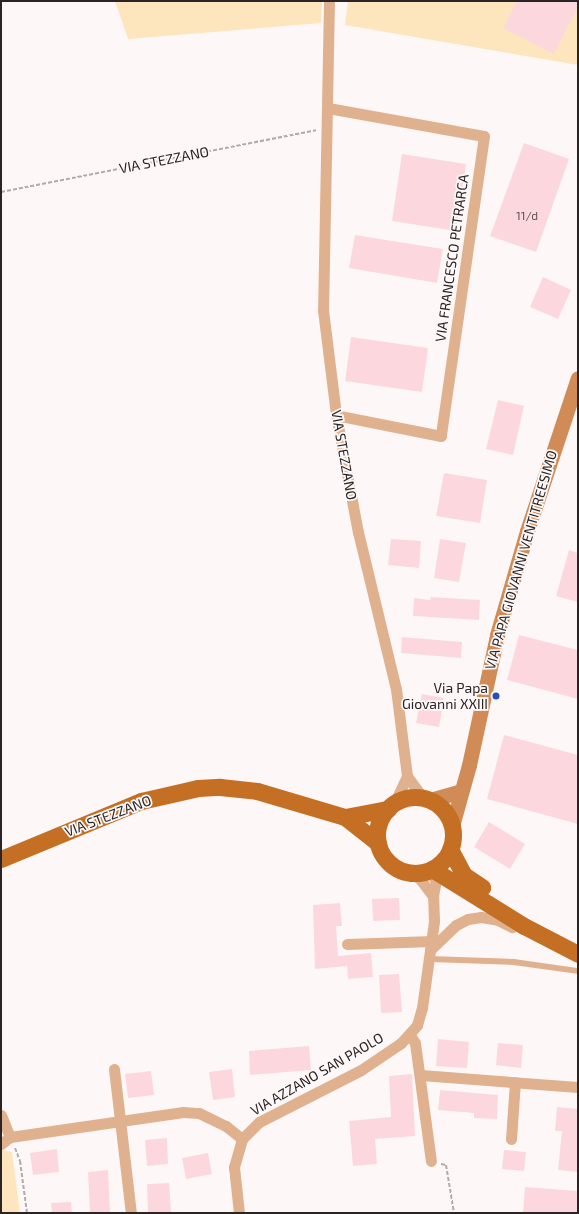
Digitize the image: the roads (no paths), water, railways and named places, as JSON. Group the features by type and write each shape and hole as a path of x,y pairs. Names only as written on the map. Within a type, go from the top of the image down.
{"main road":[{"name":"VIA STEZZANO","path":"1,859 141,801 198,788 220,787 257,791 345,816"},
{"path":"408,798 427,799 440,806 452,826 450,849 443,861 430,870 409,872 389,862 378,843 345,816 391,807 408,798"},
{"path":"378,843 379,824 391,807"},
{"path":"450,849 464,875 574,952"},
{"path":"430,870 574,952"}],"street":[{"name":"VIA STEZZANO","path":"329,1 323,310 336,415 358,532 396,689 407,776 427,799"},
{"name":"VIA FRANCESCO PETRARCA","path":"328,108 484,136 441,436 336,415"},
{"name":"VIA PAPA GIOVANNI VENTITREESIMO","path":"452,826 460,791 469,765 497,635 518,561 560,426 578,378"},
{"path":"391,807 407,776"},
{"path":"427,799 460,791"},
{"name":"VIA AZZANO SAN PAOLO","path":"239,1213 234,1167 242,1139 259,1122 361,1070 410,1036 417,1025 422,1008 431,950 433,896 436,881 430,870"},
{"path":"409,872 420,879 433,896"},
{"path":"347,944 431,950 456,925 481,917 498,920 535,940 574,952"},
{"path":"410,1036 415,1043 421,1076 431,1161"},
{"path":"114,1069 130,1213"},
{"path":"421,1076 578,1087"},
{"path":"511,1139 515,1082"},
{"path":"1,1115 6,1141 183,1112 199,1113 226,1126 242,1139"}],"lane":[{"path":"431,950 578,971"}],"place":[{"name":"Via Papa Giovanni XXIII","path":"496,696"}]}
